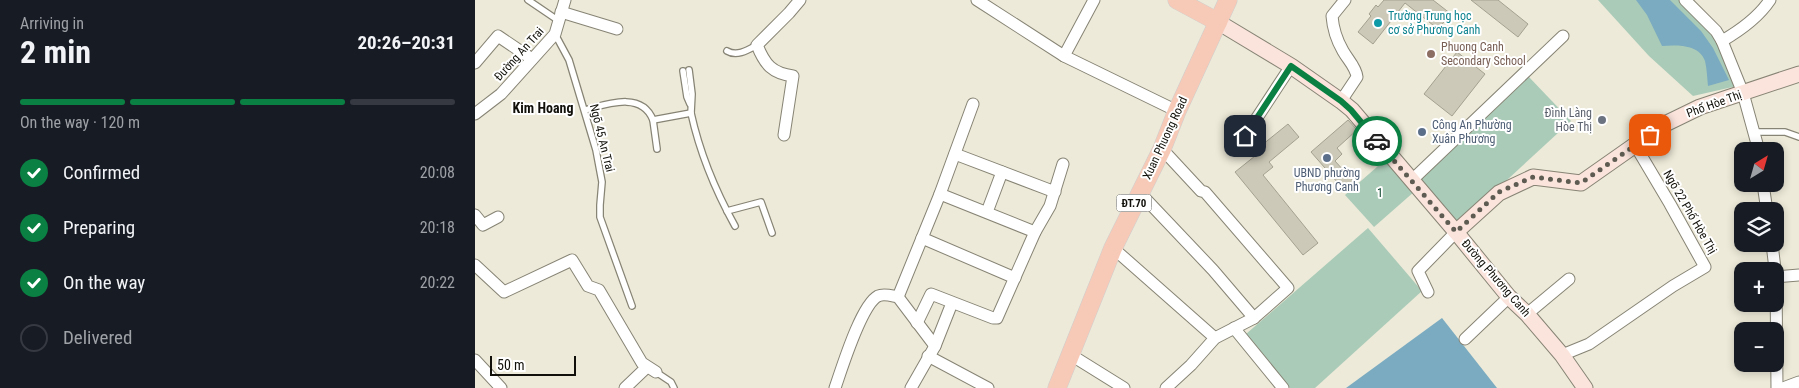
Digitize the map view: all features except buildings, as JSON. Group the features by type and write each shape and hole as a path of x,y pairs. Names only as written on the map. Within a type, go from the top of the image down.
{"main road":[{"path":"1177,0 1219,22"},
{"name":"Xuan Phuong Road","path":"1057,388 1113,248 1139,192 1162,149 1177,111 1228,0"}],"street":[{"name":"Đường An Trai","path":"475,114 501,94 555,34 565,0"},
{"path":"784,135 793,76 778,74 767,64 757,45 795,8 800,0"},
{"path":"977,0 1064,56 1177,111"},
{"path":"1064,56 1095,0"},
{"path":"1341,101 1357,77 1357,71 1343,51 1333,31 1333,16 1345,0"},
{"path":"1685,0 1716,31 1722,41 1743,93 1757,142"},
{"path":"1722,41 1741,30 1763,11 1770,0"},
{"path":"560,16 617,29"},
{"name":"Đường Phương Canh","path":"1219,22 1291,66 1351,110 1509,297 1527,314 1562,355 1585,388"},
{"path":"475,63 498,36 532,59"},
{"path":"1411,181 1563,36"},
{"path":"1245,136 1291,66"},
{"name":"Phố Hòe Thị","path":"1456,232 1499,192 1533,177 1581,183 1665,124 1691,111 1799,74"},
{"path":"898,297 940,194 973,104"},
{"name":"Ngõ 22 Phố Hòe Thị","path":"1562,355 1589,344 1673,286 1705,267 1635,146"},
{"path":"1162,149 1201,191 1205,192 1287,288 1254,318 1215,338 1191,365 1166,388"},
{"path":"955,154 1055,192"},
{"path":"917,323 931,294 997,318 1035,232 1050,206 1063,164"},
{"path":"987,212 1002,172"},
{"path":"1139,192 1213,270 1254,318"},
{"path":"940,194 1035,232"},
{"path":"475,215 483,225 497,217"},
{"path":"1428,292 1418,271 1456,232"},
{"path":"922,238 1015,278"},
{"path":"1113,248 1215,338"},
{"path":"475,265 504,292 572,260 588,286 599,290 642,363 651,369 625,388"},
{"path":"1784,276 1799,274"},
{"path":"1527,314 1569,279"},
{"path":"835,388 861,319 869,304 878,296 898,297 935,346"},
{"path":"1465,339 1509,297"},
{"path":"911,388 935,346 952,303"},
{"path":"1776,312 1777,388"},
{"path":"1234,328 1283,388"},
{"path":"1071,355 1123,388"},
{"path":"928,356 988,388"},
{"path":"475,360 501,388"},
{"path":"1783,388 1799,382"}],"lane":[{"path":"528,0 560,16"},
{"name":"Ngõ 45 An Trai","path":"555,34 569,60 597,150 602,182 600,217 632,306"},
{"path":"727,51 735,54 757,45"},
{"path":"686,71 692,94 691,113 698,144 712,182 735,226"},
{"path":"585,110 608,104 635,103 645,107 650,112 653,120 657,149"},
{"path":"653,120 691,113"},
{"path":"1754,132 1785,132 1799,137"},
{"path":"727,211 761,202 772,233"},
{"path":"651,369 671,382 674,388"}],"green space":[{"path":"1598,0 1682,0 1713,31 1737,86 1693,96 1649,56"},
{"path":"1528,76 1571,121 1456,227 1414,181"},
{"name":"1","path":"1386,159 1415,191 1374,227 1345,195"},
{"path":"1368,228 1422,291 1315,388 1290,388 1246,334"}],"water":[{"path":"1636,0 1670,0 1701,31 1713,48 1729,80 1708,86 1706,64 1702,55 1698,51 1687,47 1662,46 1647,15"},
{"path":"1442,318 1497,388 1346,388"}],"way so far":[{"path":"1377,141 1456,232 1499,192 1533,177 1581,183 1650,135"}],"place":[{"name":"Trường Trung học cơ sở Phương Canh","path":"1378,23"},
{"name":"Phuong Canh Secondary School","path":"1431,54"},
{"name":"Đình Làng Hòe Thị","path":"1602,120"},
{"name":"Công An Phường Xuân Phương","path":"1422,132"},
{"name":"UBND phường Phương Canh","path":"1327,158"}],"district":[{"name":"Kim Hoang","path":"543,108"}],"route":[{"path":"1245,136 1291,66 1341,101 1377,141"}]}
